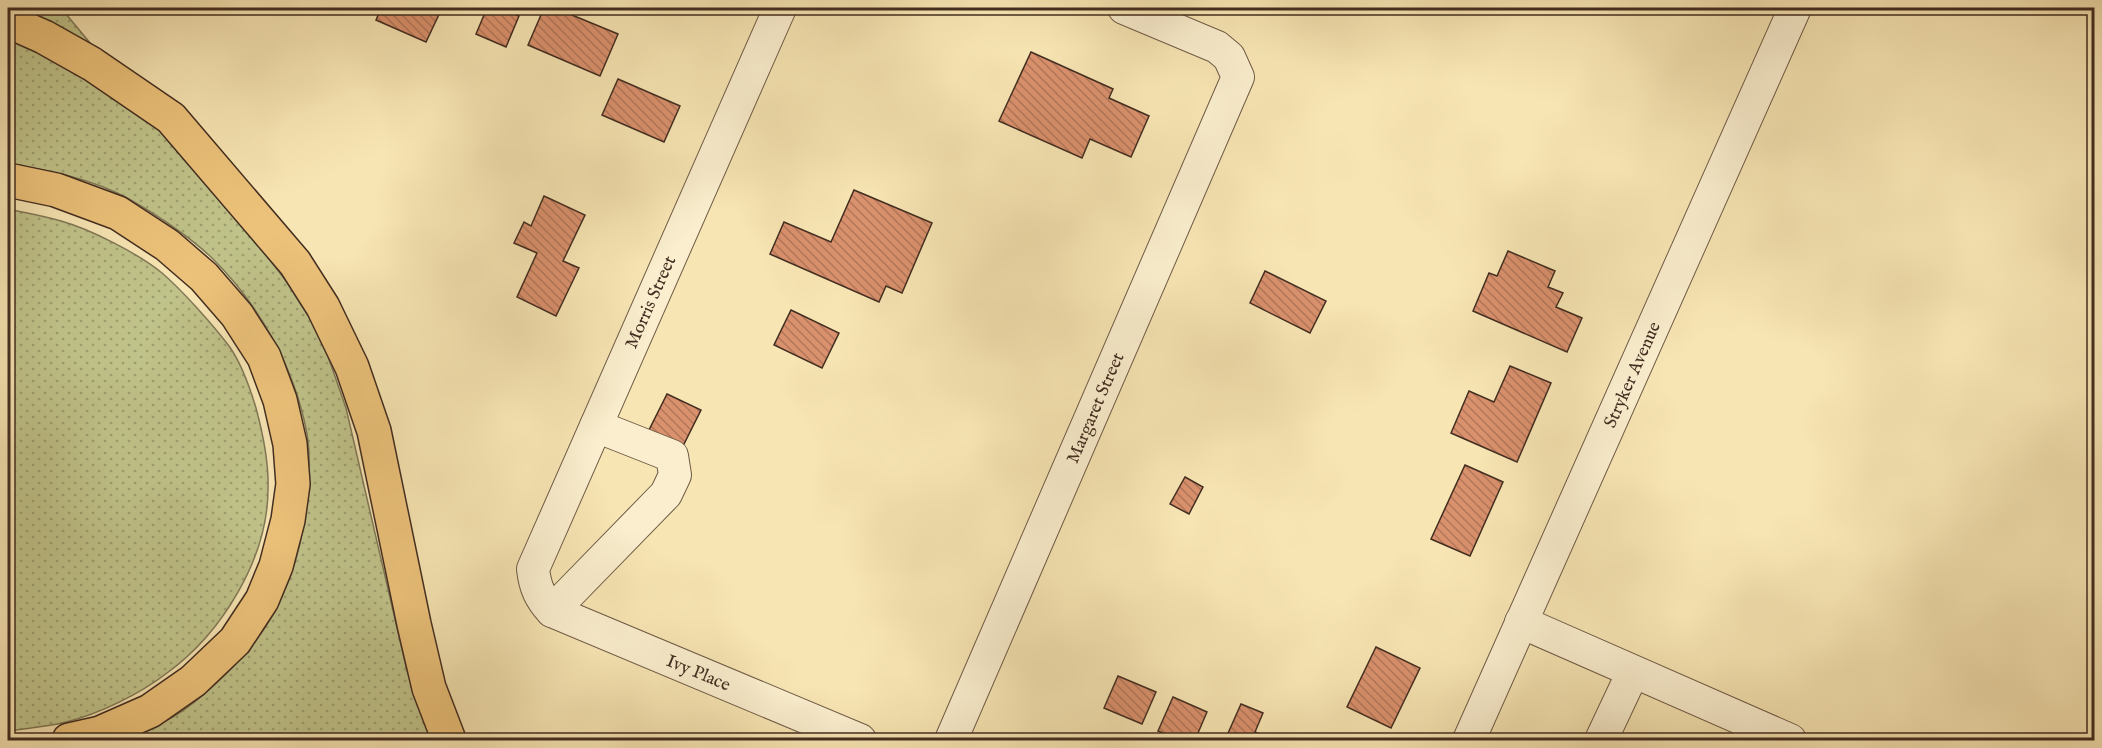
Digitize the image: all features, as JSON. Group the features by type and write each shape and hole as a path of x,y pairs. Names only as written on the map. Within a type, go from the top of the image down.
{"highway":[{"path":"8,21 44,37 92,64 171,118 295,263 323,307 352,367 374,431 429,688 449,741"},
{"path":"8,180 56,190 117,213 168,245 204,277 237,315 264,357 280,400 290,444 292,484 288,520 276,566 262,600 235,641 193,681 150,711 100,733 69,741"}],"street":[{"name":"Morris Street","path":"547,605 535,584 533,569 780,8"},
{"name":"Margaret Street","path":"951,741 1238,77 1229,57 1216,47 1124,8"},
{"name":"Stryker Avenue","path":"1469,741 1795,8"},
{"path":"547,605 666,494 675,475 672,456 596,426"},
{"name":"Ivy Place","path":"547,605 860,741"},
{"path":"1521,622 1790,741"},
{"path":"1601,741 1633,672"}],"green space":[{"path":"8,8 61,8 297,295 323,342 346,408 407,671 432,740 128,740 176,715 205,693 243,657 272,616 295,563 304,525 309,470 307,434 294,385 272,338 245,295 211,257 172,226 115,192 70,176 8,164"},
{"path":"8,209 73,225 114,243 162,273 188,298 229,346 242,368 261,428 268,489 266,515 251,567 223,615 187,656 167,673 132,696 105,709 59,724 8,731"}],"building":[{"path":"381,8 442,8 426,42 376,20"},
{"path":"487,8 499,8 519,16 506,47 476,34"},
{"path":"544,8 555,8 618,34 600,76 528,45"},
{"path":"1031,52 1113,89 1109,98 1149,116 1131,157 1090,139 1082,158 999,121"},
{"path":"618,79 680,106 664,142 602,115"},
{"path":"854,190 932,223 902,293 886,286 879,302 770,254 784,222 831,242"},
{"path":"544,196 585,215 563,261 579,268 556,316 517,297 537,253 514,243 524,222 531,226"},
{"path":"1508,251 1555,271 1548,287 1563,293 1556,307 1582,318 1567,352 1473,311 1489,273 1497,276"},
{"path":"1265,271 1326,301 1310,333 1250,303"},
{"path":"791,310 839,333 822,368 774,345"},
{"path":"1510,366 1551,383 1517,462 1451,433 1469,391 1494,402"},
{"path":"667,394 701,410 683,446 649,430"},
{"path":"1465,465 1503,482 1470,556 1431,539"},
{"path":"1185,477 1203,487 1189,514 1170,504"},
{"path":"1376,647 1420,668 1391,728 1347,707"},
{"path":"1118,676 1156,692 1142,724 1104,708"},
{"path":"1173,697 1207,712 1195,740 1180,740 1158,731"},
{"path":"1241,704 1263,713 1255,732 1270,738 1269,740 1225,740"}]}
